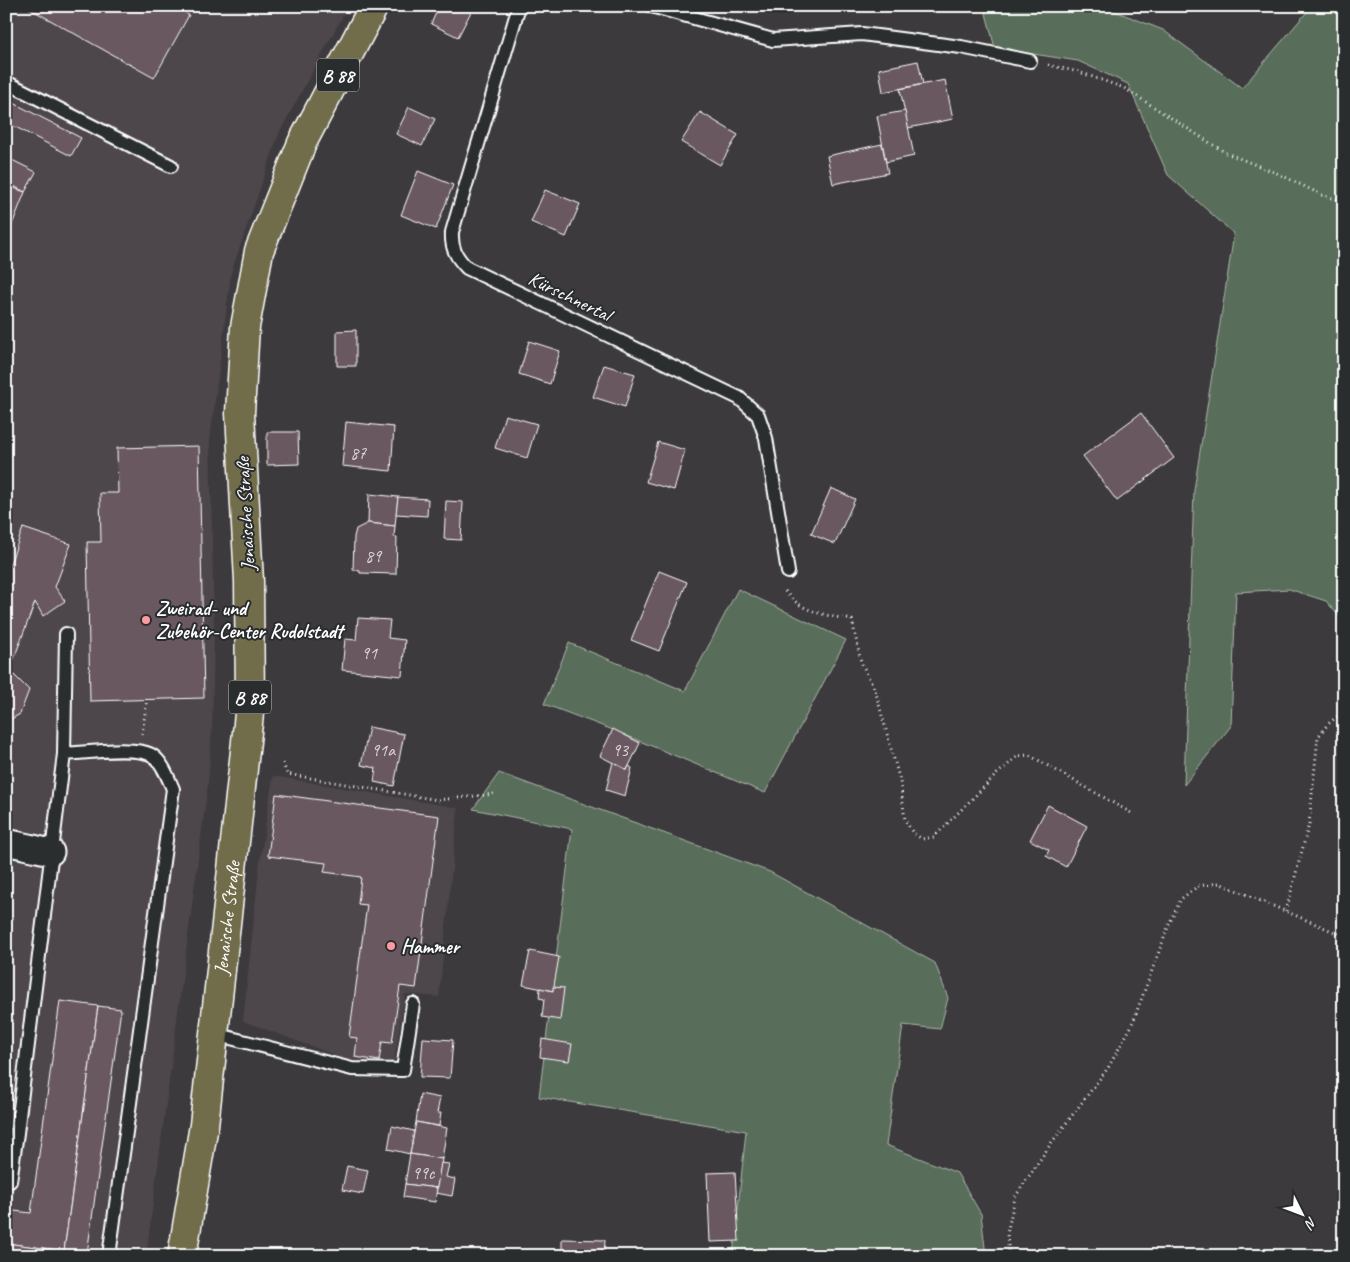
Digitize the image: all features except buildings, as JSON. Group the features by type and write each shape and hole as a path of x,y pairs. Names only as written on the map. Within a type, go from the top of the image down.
{"main road":[{"name":"Jenaische Straße","path":"182,1256 204,1125 250,706 249,581 240,413 246,327 259,251 302,143 374,6"}],"street":[{"path":"6,842 51,852"}],"lane":[{"name":"Kürschnertal","path":"519,6 452,232 451,243 457,257 467,268 739,398 758,415 766,438 788,572"},
{"path":"651,6 773,40 862,34 961,47 1030,61"},
{"path":"6,82 171,166"},
{"path":"10,1181 12,1132 64,754 66,634"},
{"path":"64,754 139,751 153,756 162,767 173,789 109,1256"},
{"path":"215,1034 352,1069 403,1070 413,1004"}],"path":[{"path":"1030,61 1079,72 1124,88 1226,153 1279,174 1324,196 1344,201"},
{"path":"788,572 784,590 793,602 809,611 852,620 861,662 875,690 900,781 905,820 913,833 922,839 934,837 997,774 1018,756 1029,754 1133,814"},
{"path":"139,751 147,700"},
{"path":"1286,911 1309,824 1318,737 1328,724 1344,711"},
{"path":"283,763 286,774 438,800 494,794"},
{"path":"1009,1256 1007,1234 1015,1197 1052,1142 1108,1068 1131,1027 1170,922 1181,899 1198,886 1219,883 1344,936"}],"shaded area":[{"path":"6,6 348,6 279,133 231,273 210,440 214,633 212,730 208,783 146,1256 6,1256"},
{"path":"273,776 458,808 439,997 405,994 394,1062 348,1060 243,1021 260,861"}],"green space":[{"path":"984,6 1102,6 1163,30 1242,88 1312,6 1344,6 1344,622 1326,601 1289,589 1236,592 1231,726 1184,785 1194,490 1234,234 1168,175 1128,84 1078,61 995,48"},
{"path":"738,589 846,640 765,793 613,730 544,704 569,643 685,691"},
{"path":"499,773 770,872 935,963 948,998 940,1029 903,1025 886,1145 957,1173 981,1214 986,1256 733,1256 746,1131 539,1097 572,829 473,809"}],"place":[{"name":"Zweirad- und Zubehör-Center Rudolstadt","path":"146,620"},
{"name":"Hammer","path":"391,946"}]}
